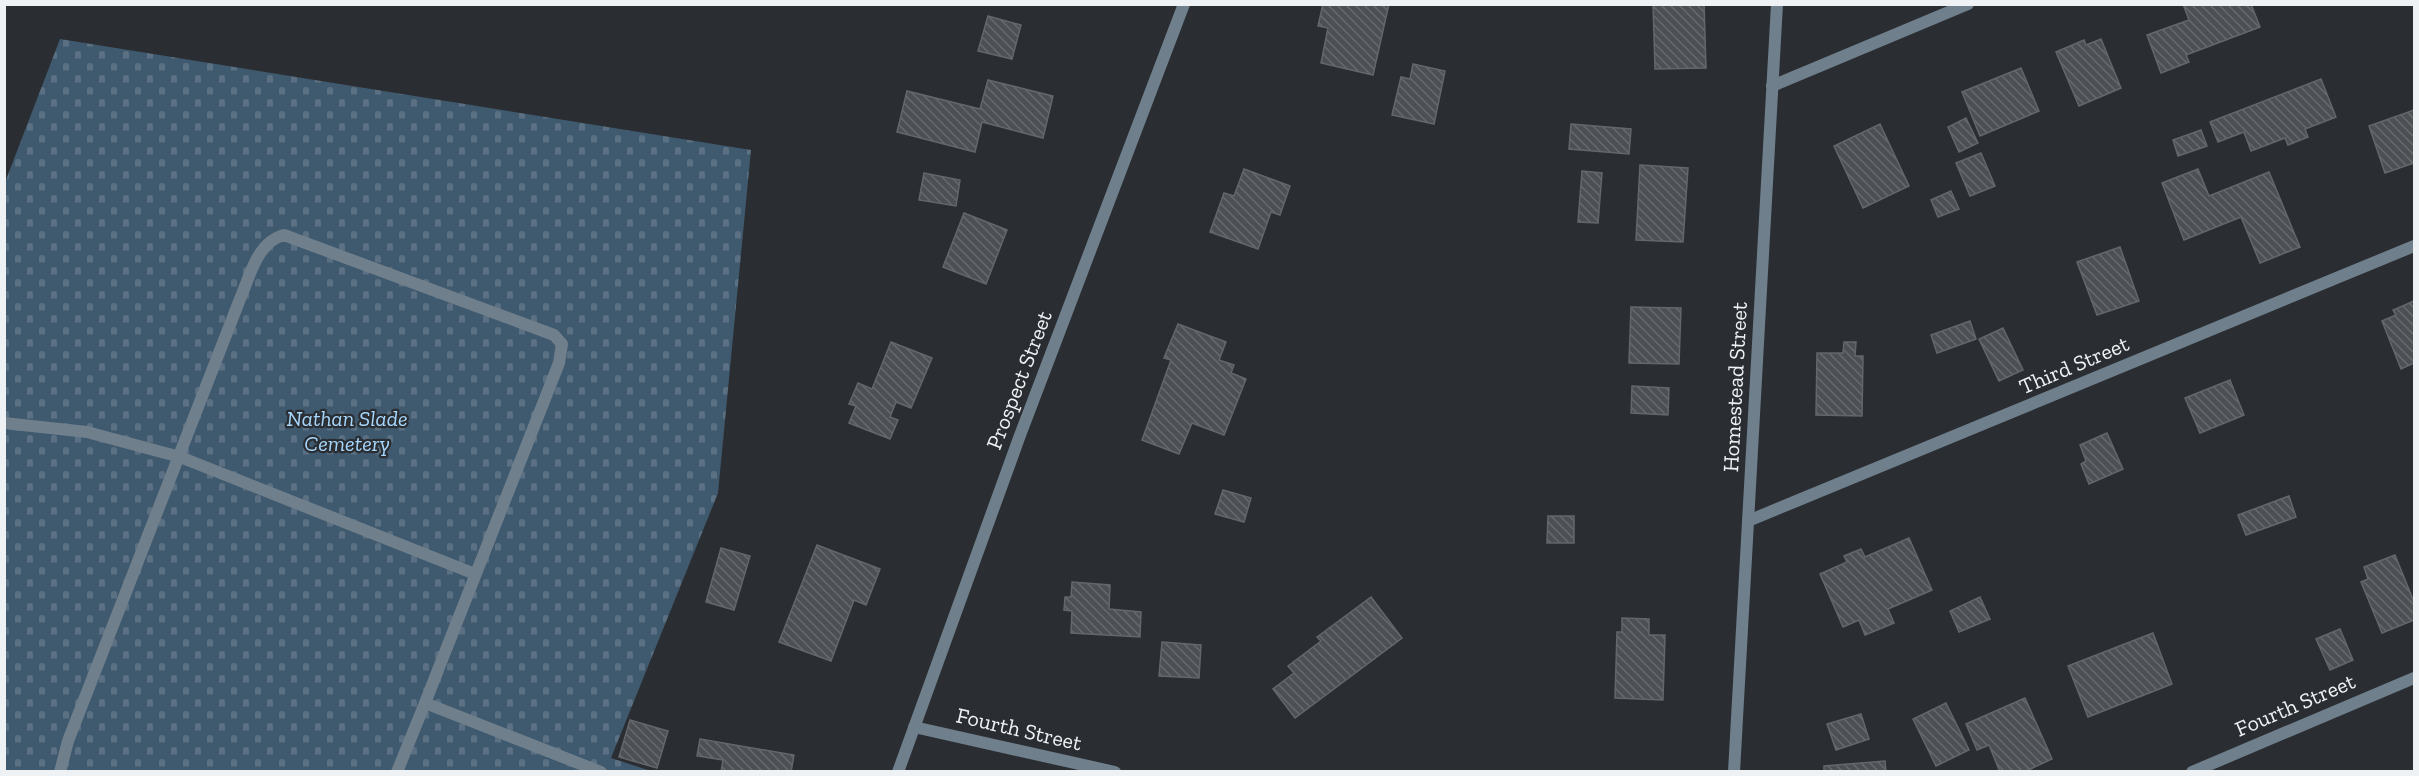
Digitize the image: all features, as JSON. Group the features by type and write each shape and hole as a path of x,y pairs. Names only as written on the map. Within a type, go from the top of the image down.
{"street":[{"name":"Prospect Street","path":"898,771 1019,438 1184,4"},
{"name":"Homestead Street","path":"1734,771 1777,4"},
{"path":"1772,86 1968,4"},
{"path":"60,771 68,741 240,299 264,246 273,238 284,236 354,259 554,335 562,344 560,363 397,771"},
{"name":"Third Street","path":"1748,521 2415,246"},
{"path":"4,423 87,432 180,457 475,574"},
{"name":"Fourth Street","path":"2192,771 2415,678"},
{"path":"425,703 601,771"},
{"name":"Fourth Street","path":"914,727 1115,771"}],"green space":[{"name":"Nathan Slade Cemetery","path":"60,39 751,150 718,493 611,758 651,771 5,771 4,185"}],"building":[{"path":"1323,4 1389,4 1373,75 1321,63 1328,28 1318,26"},
{"path":"1653,4 1704,4 1706,68 1655,69"},
{"path":"2183,4 2251,4 2260,27 2186,55 2189,62 2161,73 2147,35 2189,20"},
{"path":"988,16 1021,25 1012,59 978,51"},
{"path":"2101,39 2121,88 2079,106 2056,52 2084,40 2086,45"},
{"path":"1413,64 1445,71 1434,124 1392,115 1401,77 1410,79"},
{"path":"2021,68 2039,111 1980,136 1962,92"},
{"path":"2321,79 2336,117 2305,129 2308,137 2288,145 2285,138 2251,151 2244,132 2218,142 2210,122"},
{"path":"988,80 1053,96 1043,138 982,122 975,152 897,132 907,91 980,109"},
{"path":"2414,110 2414,163 2385,173 2369,126"},
{"path":"1966,118 1978,143 1959,152 1948,127"},
{"path":"1571,124 1631,129 1629,154 1569,149"},
{"path":"1880,124 1909,186 1863,208 1834,146"},
{"path":"2201,130 2207,146 2178,156 2173,140"},
{"path":"1981,153 1995,186 1970,196 1956,163"},
{"path":"1640,165 1688,168 1683,242 1636,240"},
{"path":"1244,169 1290,186 1280,215 1271,212 1258,249 1210,232 1224,193 1234,196"},
{"path":"2198,169 2209,196 2269,172 2300,247 2260,263 2241,217 2184,240 2162,183"},
{"path":"1582,171 1602,173 1598,223 1578,222"},
{"path":"924,173 960,180 956,206 919,200"},
{"path":"1951,191 1959,209 1938,217 1931,200"},
{"path":"964,213 1007,230 986,284 943,267"},
{"path":"2120,247 2139,301 2097,315 2077,262"},
{"path":"2414,301 2414,363 2401,369 2382,321 2396,315 2393,310"},
{"path":"1631,307 1681,308 1679,364 1629,363"},
{"path":"1970,321 1976,339 1937,353 1931,335"},
{"path":"1178,324 1226,342 1219,360 1234,365 1231,373 1246,379 1224,435 1192,423 1179,454 1142,440 1171,360 1164,358"},
{"path":"2003,328 2023,370 1999,381 1979,339"},
{"path":"891,342 932,358 911,408 896,402 890,417 898,420 890,439 849,423 856,406 849,404 858,383 872,389"},
{"path":"1844,342 1856,342 1855,356 1863,356 1862,416 1816,415 1817,353 1843,353"},
{"path":"2230,380 2244,415 2200,433 2185,398"},
{"path":"1632,386 1669,388 1668,415 1631,413"},
{"path":"2107,433 2123,469 2089,484 2081,464 2086,461 2080,445"},
{"path":"1223,490 1251,498 1244,522 1215,514"},
{"path":"2289,496 2296,517 2246,535 2238,515"},
{"path":"1548,516 1574,516 1574,543 1547,543"},
{"path":"1909,538 1932,590 1888,609 1894,623 1865,635 1859,620 1843,627 1820,574 1847,562 1844,556 1861,549 1865,557"},
{"path":"817,545 880,569 866,605 854,600 831,661 779,642"},
{"path":"721,548 750,556 734,610 706,602"},
{"path":"2395,555 2414,602 2414,620 2382,633 2361,582 2368,579 2364,567"},
{"path":"1072,582 1110,585 1109,609 1141,612 1140,637 1071,633 1072,611 1064,610 1065,597 1071,597"},
{"path":"1371,597 1402,638 1295,718 1273,689 1294,673 1288,666 1321,641 1317,637"},
{"path":"1980,597 1990,619 1959,632 1950,611"},
{"path":"1622,618 1649,619 1649,635 1665,635 1663,700 1615,698 1617,632 1622,632"},
{"path":"2340,629 2353,660 2330,670 2316,639"},
{"path":"2153,633 2172,684 2088,717 2068,666"},
{"path":"1162,642 1201,645 1199,678 1159,676"},
{"path":"2025,698 2052,759 2024,772 2000,772 1989,745 1977,750 1966,724"},
{"path":"1946,703 1969,750 1936,766 1913,719"},
{"path":"1861,714 1869,739 1836,750 1827,724"},
{"path":"630,720 668,731 657,768 619,757"},
{"path":"700,739 794,755 791,772 721,772 723,760 697,756"},
{"path":"1885,761 1886,772 1824,772 1824,766"}]}
